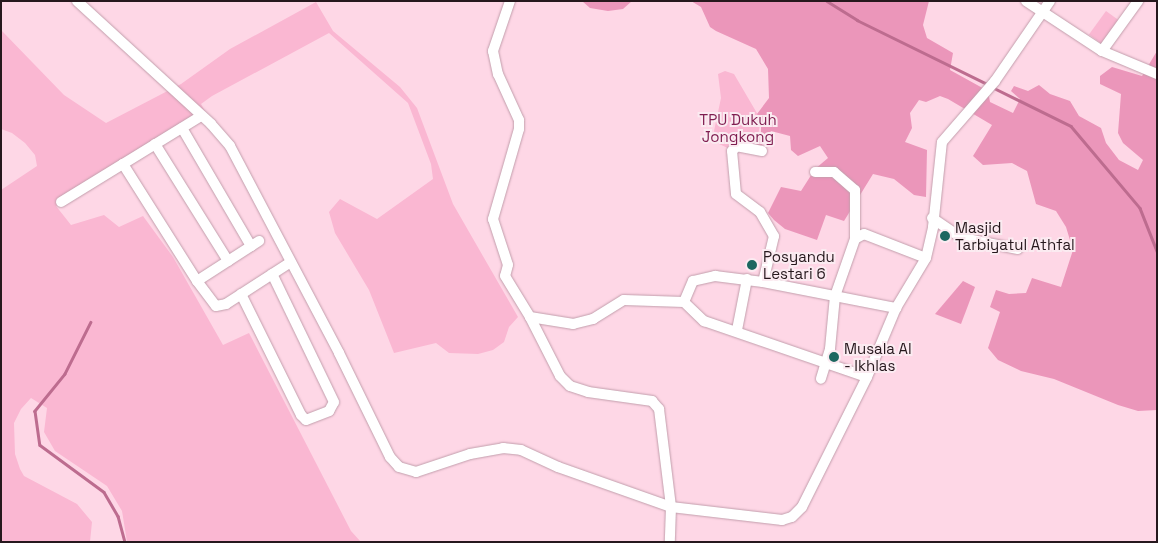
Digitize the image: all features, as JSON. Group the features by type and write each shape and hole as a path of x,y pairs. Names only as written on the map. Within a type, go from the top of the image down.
{"street":[{"path":"77,1 201,116 230,146 390,457 399,467 416,472 470,454 503,448 521,450 558,468 671,507 782,520 792,517 802,507 867,377 896,308 926,258 942,142 995,81 1043,14 1050,1"},
{"path":"510,1 493,51 498,74 519,120 519,130 493,219 508,264 505,276 530,317 560,376 570,386 588,392 652,401 659,409 671,507 670,542"},
{"path":"1026,1 1043,14 1102,51 1157,74"},
{"path":"1102,51 1138,1"},
{"path":"61,202 201,116"},
{"path":"182,128 255,244 197,281"},
{"path":"155,144 228,260"},
{"path":"762,151 737,146 732,151 736,194 760,212 774,236 763,282"},
{"path":"123,164 197,281 216,306 241,294 291,262"},
{"path":"815,172 834,172 853,186 855,239 835,296 832,335 821,379"},
{"path":"932,218 962,238 1018,249"},
{"path":"855,239 864,234 926,258"},
{"path":"241,294 301,415 306,420 329,411 334,402 272,274"},
{"path":"684,302 689,286 699,278 747,279 896,308"},
{"path":"737,330 747,279"},
{"path":"530,317 573,324 593,320 624,300 684,302 704,320 867,377"}],"green space":[{"path":"316,2 333,31 400,87 417,108 453,204 518,317 509,327 504,342 493,350 478,354 449,353 436,343 394,353 369,290 335,233 329,212 340,199 377,219 433,179 431,164 408,103 329,33 212,96 201,104 205,111 181,123 56,206 71,225 104,215 119,227 143,216 173,257 223,345 249,333 351,531 361,542 127,542 122,511 107,486 55,451 44,432 47,408 31,398 21,409 14,423 15,454 20,469 24,476 77,504 92,522 90,542 1,542 1,190 37,166 35,155 25,143 12,133 1,129 1,30 64,95 106,123 181,84 230,49"},
{"path":"1106,11 1120,21 1103,44 1089,34"},
{"name":"TPU Dukuh Jongkong","path":"725,71 734,74 761,120 756,145 730,149 719,144 714,131 721,98 718,74"}],"shaded area":[{"path":"582,1 632,1 623,9 608,11 590,8"},
{"path":"691,1 929,1 923,25 927,38 953,53 950,70 988,91 990,102 1013,113 1020,99 1011,91 1014,86 1028,91 1039,85 1050,94 1070,101 1079,116 1101,128 1106,143 1119,160 1138,170 1143,160 1123,143 1118,133 1121,94 1100,84 1100,76 1112,67 1142,76 1157,51 1157,410 1138,411 1118,405 1054,379 1021,371 998,360 988,348 1000,312 990,307 996,290 1009,294 1026,293 1032,278 1061,287 1073,250 1066,227 1056,211 1036,204 1027,171 1012,163 983,165 973,156 992,125 948,99 940,96 926,102 919,100 910,113 912,128 905,142 927,150 926,197 914,195 894,179 873,174 844,221 826,215 817,240 785,229 774,220 768,213 781,187 801,191 815,169 828,158 820,146 798,156 791,150 790,136 771,131 760,148 753,147 761,132 761,120 757,114 769,98 768,69 756,49 710,27 701,7"},
{"path":"963,281 975,287 961,324 935,314"}],"waterway":[{"path":"827,1 857,20 987,84"},
{"path":"992,87 1071,126 1140,208 1157,251"},
{"path":"91,322 65,374 35,411 40,445 104,492 118,516 125,542"}],"place":[{"name":"Masjid Tarbiyatul Athfal","path":"945,236"},
{"name":"Posyandu Lestari 6","path":"752,265"},
{"name":"Musala Al - Ikhlas","path":"834,357"}]}
